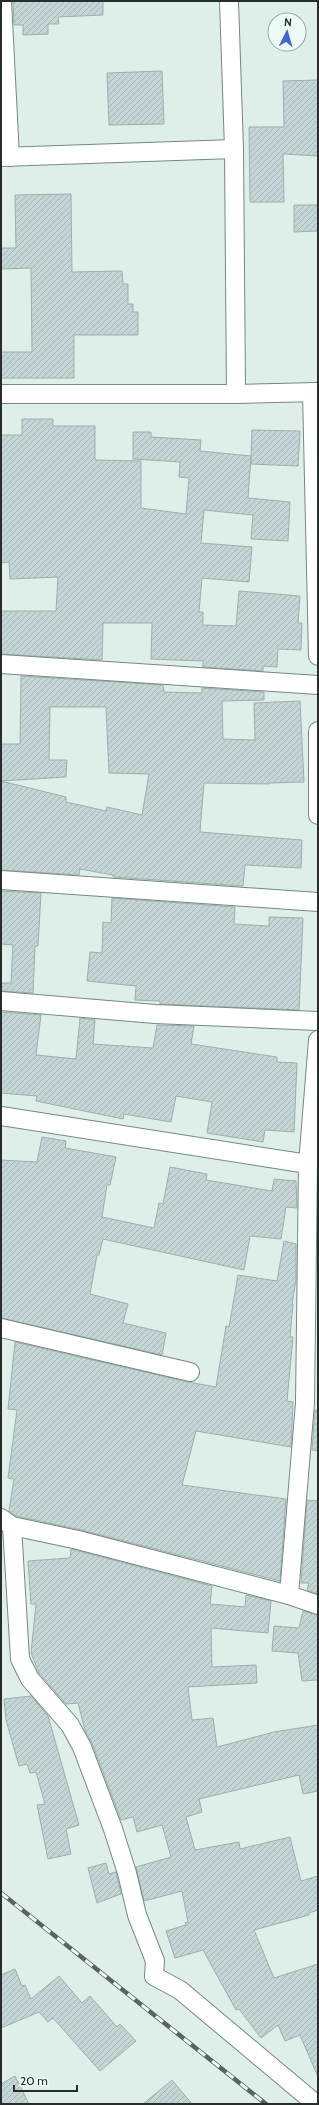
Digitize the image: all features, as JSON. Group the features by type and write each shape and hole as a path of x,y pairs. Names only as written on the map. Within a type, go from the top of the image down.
{"street":[{"path":"2,1 6,157 234,149"},
{"path":"229,1 234,149 236,394"},
{"path":"1,394 236,394 315,392 318,656"},
{"path":"1,664 318,685"},
{"path":"318,731 318,815"},
{"path":"1,880 318,902"},
{"path":"1,1001 155,1014 318,1021"},
{"path":"289,1595 312,1404 308,1164 318,1040"},
{"path":"1,1116 308,1164"},
{"path":"1,1328 190,1372"},
{"path":"316,2104 180,1990 154,1976 155,1961 137,1915 127,1873 113,1829 82,1747 70,1725 30,1679 20,1659 7,1522 289,1595 318,1605"}],"building":[{"path":"13,1 103,1 103,15 58,17 59,24 48,24 48,34 23,35 23,25 14,25"},
{"path":"162,71 164,124 109,125 107,73"},
{"path":"318,80 318,156 283,154 284,202 250,202 249,127 284,127 283,81"},
{"path":"71,194 72,272 122,271 123,284 128,284 128,304 133,304 133,312 138,312 138,335 74,335 74,378 1,378 1,352 32,352 31,268 1,269 1,248 16,248 15,195"},
{"path":"294,205 318,205 318,231 294,232"},
{"path":"22,419 53,419 53,426 95,426 95,460 141,461 141,508 186,514 189,478 179,477 180,462 133,459 133,432 151,432 151,437 201,440 200,451 251,456 252,430 300,431 298,466 251,464 251,457 248,498 290,502 288,541 251,539 253,515 204,510 201,543 252,547 249,582 202,578 199,612 203,612 203,625 236,626 239,591 300,596 298,623 302,623 301,650 278,649 277,667 263,666 263,671 203,667 203,661 151,659 152,623 103,623 102,660 1,654 1,611 56,611 58,577 10,579 9,562 1,563 1,435 22,435"},
{"path":"21,676 163,685 164,692 202,693 202,688 264,692 264,700 222,701 223,739 255,740 254,703 300,701 304,782 269,784 204,783 200,832 302,840 301,868 245,865 243,886 113,877 113,875 80,869 79,875 1,870 1,744 20,744","holes":["50,707 106,707 109,773 149,774 142,815 107,807 106,811 66,802 66,797 1,781 66,777 67,760 49,760"]},
{"path":"1,891 41,893 38,946 35,946 33,993 1,991 1,983 11,983 13,945 1,944"},
{"path":"112,898 235,907 234,924 269,926 269,917 303,918 299,1010 160,1004 160,1001 135,1000 136,986 87,981 90,952 102,953 103,922 111,923"},
{"path":"1,1012 41,1015 36,1055 76,1059 80,1018 95,1020 93,1044 153,1048 157,1025 194,1026 191,1044 277,1057 277,1062 297,1063 294,1132 265,1130 263,1142 207,1133 212,1102 176,1096 171,1122 124,1114 123,1119 36,1101 37,1096 1,1093"},
{"path":"42,1137 66,1141 65,1148 116,1157 110,1185 107,1185 102,1217 154,1228 159,1203 163,1204 170,1167 207,1174 206,1180 272,1191 274,1179 296,1181 297,1208 286,1207 281,1239 250,1236 244,1270 103,1239 99,1255 97,1255 90,1294 128,1304 123,1323 166,1333 162,1355 1,1318 1,1160 37,1162"},
{"path":"284,1241 296,1244 296,1280 292,1304 290,1337 293,1337 287,1401 293,1402 291,1447 196,1431 182,1485 286,1499 280,1581 81,1530 16,1516 9,1511 14,1479 8,1478 17,1410 8,1409 15,1342 188,1382 216,1387 226,1326 229,1327 238,1275 277,1281"},
{"path":"315,1410 318,1410 318,1451 312,1450"},
{"path":"307,1500 318,1501 318,1594 307,1590 309,1583 301,1583"},
{"path":"71,1549 212,1586 210,1604 245,1607 246,1595 271,1601 268,1633 211,1628 212,1667 256,1665 257,1683 188,1687 192,1720 213,1718 217,1747 274,1732 318,1725 318,1791 303,1794 299,1775 199,1799 202,1812 186,1817 195,1850 239,1842 240,1849 290,1837 301,1881 318,1876 318,1910 309,1913 309,1915 254,1930 274,1978 318,1964 318,2077 300,2035 285,2041 278,2025 261,2038 239,2009 236,2010 203,1950 175,1958 166,1931 186,1925 185,1923 188,1922 182,1891 144,1901 136,1867 171,1857 162,1825 137,1832 133,1817 121,1820 92,1743 85,1730 78,1703 66,1704 39,1673 31,1653 36,1604 31,1604 28,1561 70,1558"},
{"path":"303,1611 318,1615 318,1680 302,1681 298,1653 272,1651 274,1626 299,1628"},
{"path":"31,1696 48,1716 79,1825 66,1829 71,1854 48,1859 37,1805 45,1804 36,1772 30,1773 27,1764 19,1766 6,1720 4,1699"},
{"path":"106,1863 109,1874 116,1872 121,1894 97,1903 88,1868"},
{"path":"15,1969 22,1986 25,1985 31,1999 59,1976 82,2003 90,1996 117,2027 120,2024 136,2041 100,2071 53,2018 48,2022 39,2012 1,2028 1,1975"},
{"path":"15,2076 29,2104 1,2104 1,2084"},
{"path":"172,2080 192,2104 143,2104"}],"railway":[{"path":"1,1893 266,2104"}]}
